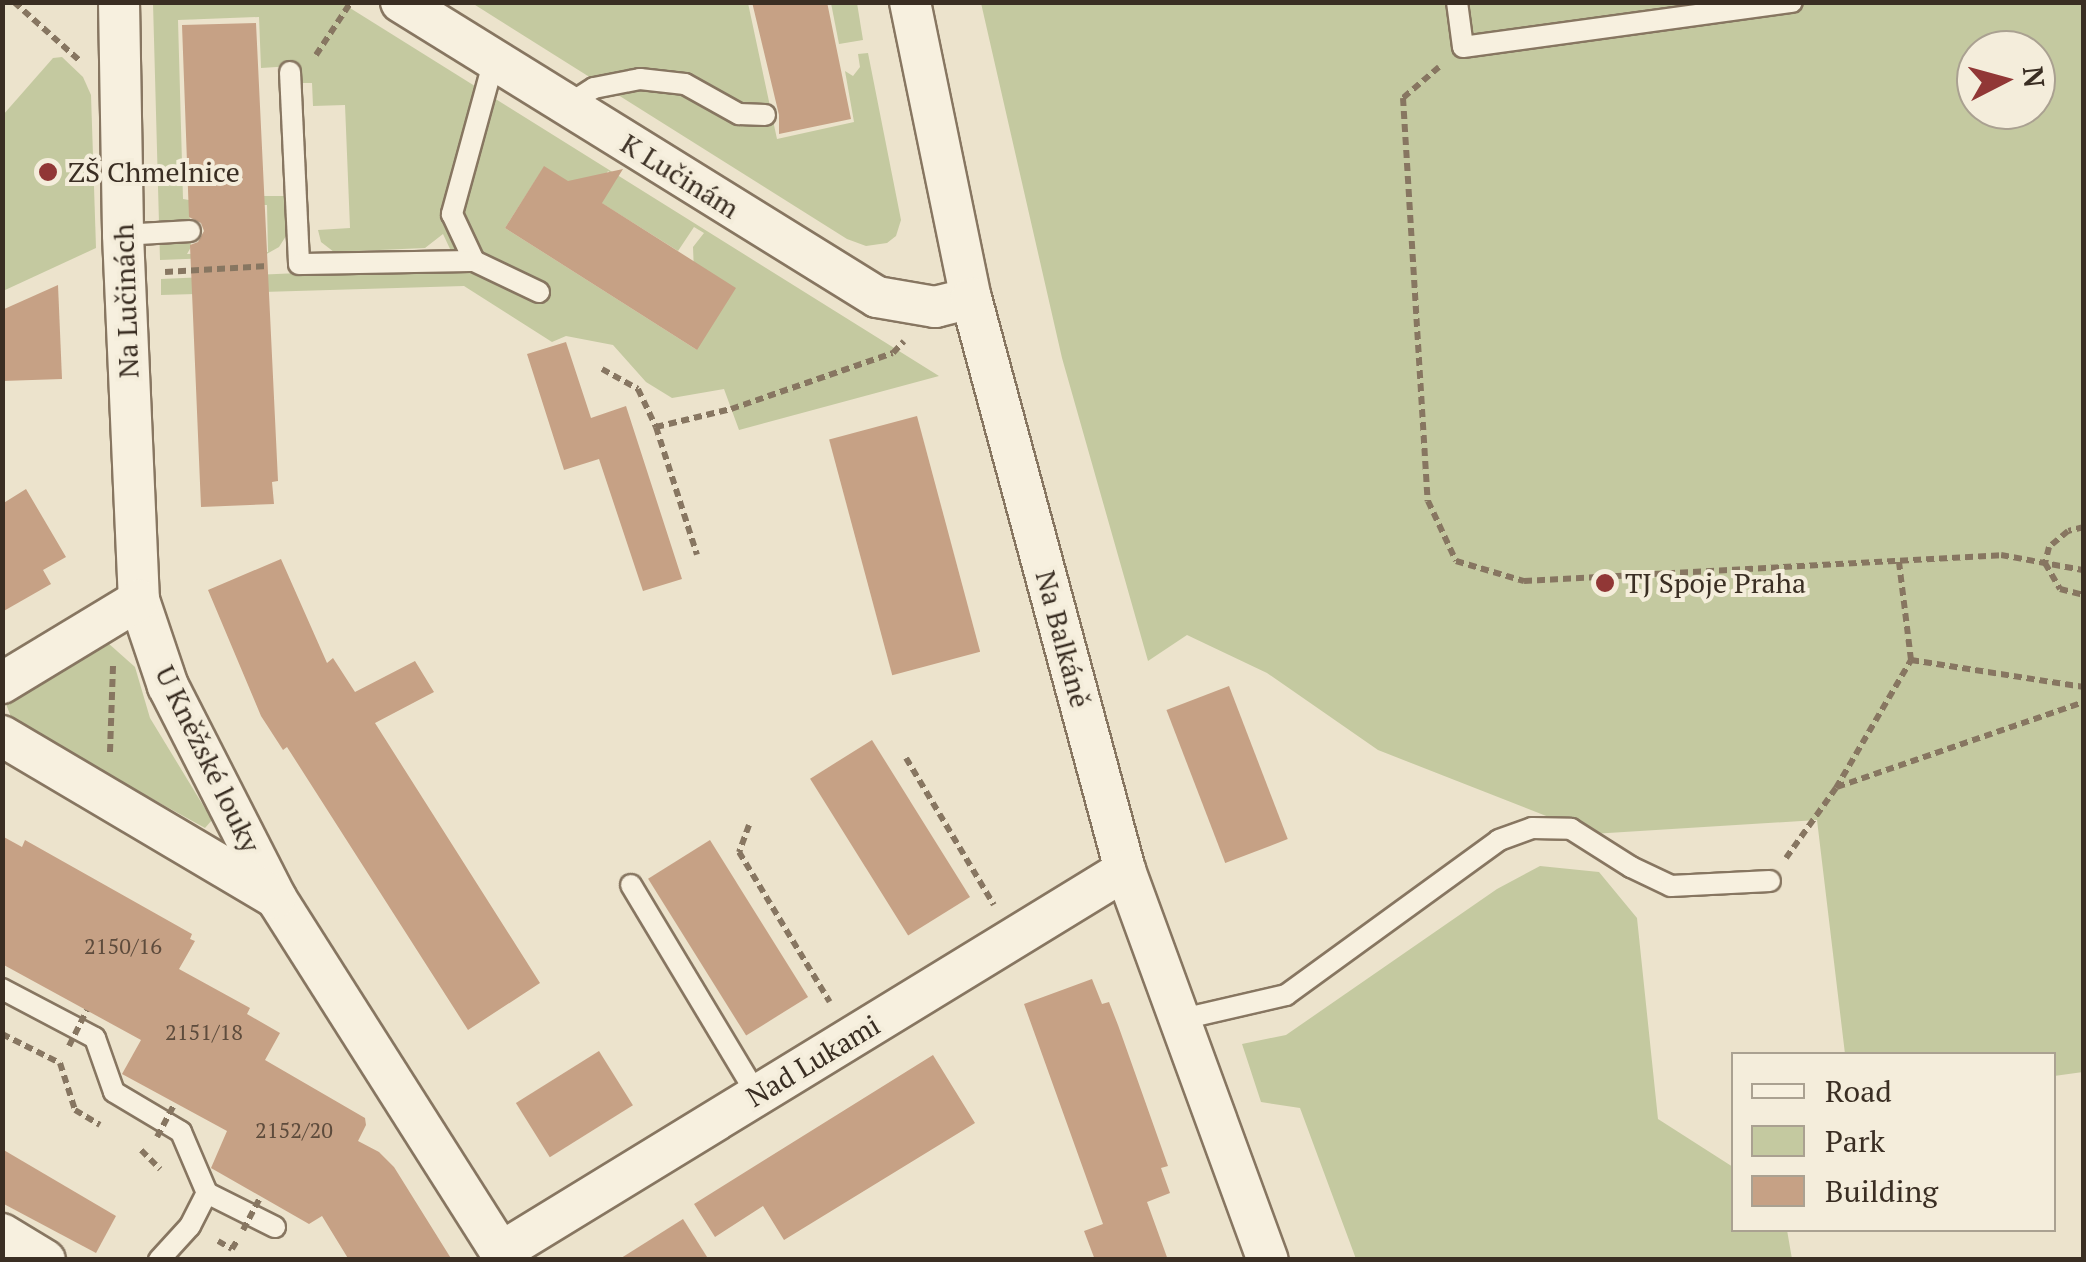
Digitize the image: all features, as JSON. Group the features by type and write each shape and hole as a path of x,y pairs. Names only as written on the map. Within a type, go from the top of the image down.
{"street":[{"name":"Na Lučinách","path":"119,2 124,610"},
{"name":"K Lučinám","path":"401,2 877,297 953,302"},
{"name":"Na Balkáně","path":"910,2 953,302 1126,870 1268,1260"},
{"path":"2,683 124,610"},
{"name":"U Kněžské louky","path":"124,610 168,686 276,898 503,1256"},
{"name":"U Kněžské louky","path":"2,736 276,898"},
{"name":"Nad Lukami","path":"503,1256 852,1036 1015,941 1126,870"},
{"path":"3,1235 45,1260"}],"lane":[{"path":"1457,2 1463,47 1792,2"},
{"path":"474,261 452,214 494,60"},
{"path":"290,72 299,264 474,261 539,292"},
{"path":"566,106 594,88 640,79 686,84 739,114 765,115"},
{"path":"124,255 190,232"},
{"path":"1178,1020 1286,995 1499,840 1532,828 1572,829 1630,867 1671,886 1770,880"},
{"path":"631,885 757,1095"},
{"path":"4,994 95,1038 114,1092 181,1132 208,1193 276,1226"},
{"path":"159,1260 190,1226 208,1193"}],"path":[{"path":"14,2 70,56 90,66 120,59"},
{"path":"290,72 320,53 351,2"},
{"path":"1463,47 1403,98 1428,500 1456,561 1524,581 2001,555 2083,570"},
{"path":"124,255 299,264"},
{"path":"656,427 731,409 893,353 953,302"},
{"path":"602,369 638,388 656,427 697,556"},
{"path":"2084,527 2068,531 2049,547 2045,564 2060,589 2084,595"},
{"path":"1770,880 1836,788 1911,660 1899,562"},
{"path":"95,793 109,765 124,610"},
{"path":"1911,660 2084,687"},
{"path":"1836,788 2084,702"},
{"path":"906,758 1015,941"},
{"path":"749,825 739,852 852,1036"},
{"path":"69,1046 87,1010"},
{"path":"2,1034 60,1063 75,1110 104,1128"},
{"path":"157,1137 175,1103"},
{"path":"133,1145 148,1154 177,1189 190,1226 232,1249"},
{"path":"243,1230 261,1196"}],"green space":[{"path":"153,3 342,3 939,376 739,430 724,389 672,398 646,382 613,345 566,336 552,342 464,286 161,295 161,279 458,266 443,234 425,248 334,252 321,242 318,230 350,228 345,105 313,106 312,83 298,83 292,66 261,68 259,17 178,20 183,199 189,200 191,247 187,254 268,252 267,205 262,205 262,196 287,196 286,236 279,247 263,256 160,260","holes":["544,167 585,193 599,185 608,171 617,178 600,202 678,251 694,227 704,233 693,247 697,350 505,228"]},
{"path":"472,3 748,3 777,139 854,122 845,71 853,76 860,67 858,54 868,53 901,220 896,236 887,243 866,246 847,239"},
{"path":"831,3 857,3 863,40 839,44"},
{"name":"TJ Spoje Praha","path":"981,3 2083,3 2083,1072 2056,1076 2056,1052 1845,1052 1817,820 1592,834 1378,750 1267,673 1187,635 1148,661 1062,358"},
{"name":"ZŠ Chmelnice","path":"62,57 83,77 91,95 96,248 3,291 3,115 53,58"},
{"path":"108,643 135,667 150,718 212,820 205,828 13,722 6,704"},
{"path":"1540,866 1599,872 1637,918 1658,1119 1731,1166 1731,1232 1787,1232 1792,1259 1356,1259 1300,1108 1261,1102 1242,1044 1286,1035 1497,889"}],"building":[{"path":"752,2 827,2 851,119 779,134 779,115"},
{"path":"256,23 278,481 272,482 274,504 201,507 190,245 198,242 204,231 201,223 189,217 182,25"},
{"path":"544,166 568,181 623,169 602,203 736,288 697,350 505,228"},
{"path":"58,285 62,379 2,381 2,310"},
{"path":"566,342 591,418 626,406 682,579 643,591 599,459 564,470 527,354"},
{"path":"917,416 980,652 892,675 829,440"},
{"path":"26,489 66,557 43,570 51,584 2,612 2,504"},
{"path":"281,559 327,663 333,658 355,692 415,661 434,692 375,723 540,983 468,1030 287,747 283,750 261,716 208,590"},
{"path":"1229,686 1288,839 1225,863 1166,710"},
{"path":"872,740 970,897 908,936 810,779"},
{"path":"2,836 22,847 25,840 192,934 190,939 195,941 179,969 250,1008 247,1014 280,1033 265,1060 365,1118 358,1141 379,1152 394,1167 452,1260 349,1260 322,1216 309,1224 211,1168 227,1131 122,1074 141,1040 2,964"},
{"path":"710,840 808,997 746,1036 648,879"},
{"path":"1092,979 1102,1004 1109,1002 1168,1166 1161,1168 1170,1193 1147,1202 1168,1260 1095,1260 1084,1231 1103,1224 1024,1004"},
{"path":"599,1051 633,1105 550,1157 516,1103"},
{"path":"933,1055 975,1123 784,1240 763,1206 715,1237 694,1204"},
{"path":"2,1149 116,1216 96,1253 2,1203"},
{"path":"683,1219 709,1260 618,1260"}],"place":[{"name":"ZŠ Chmelnice","path":"48,172"},
{"name":"TJ Spoje Praha","path":"1605,583"}]}
